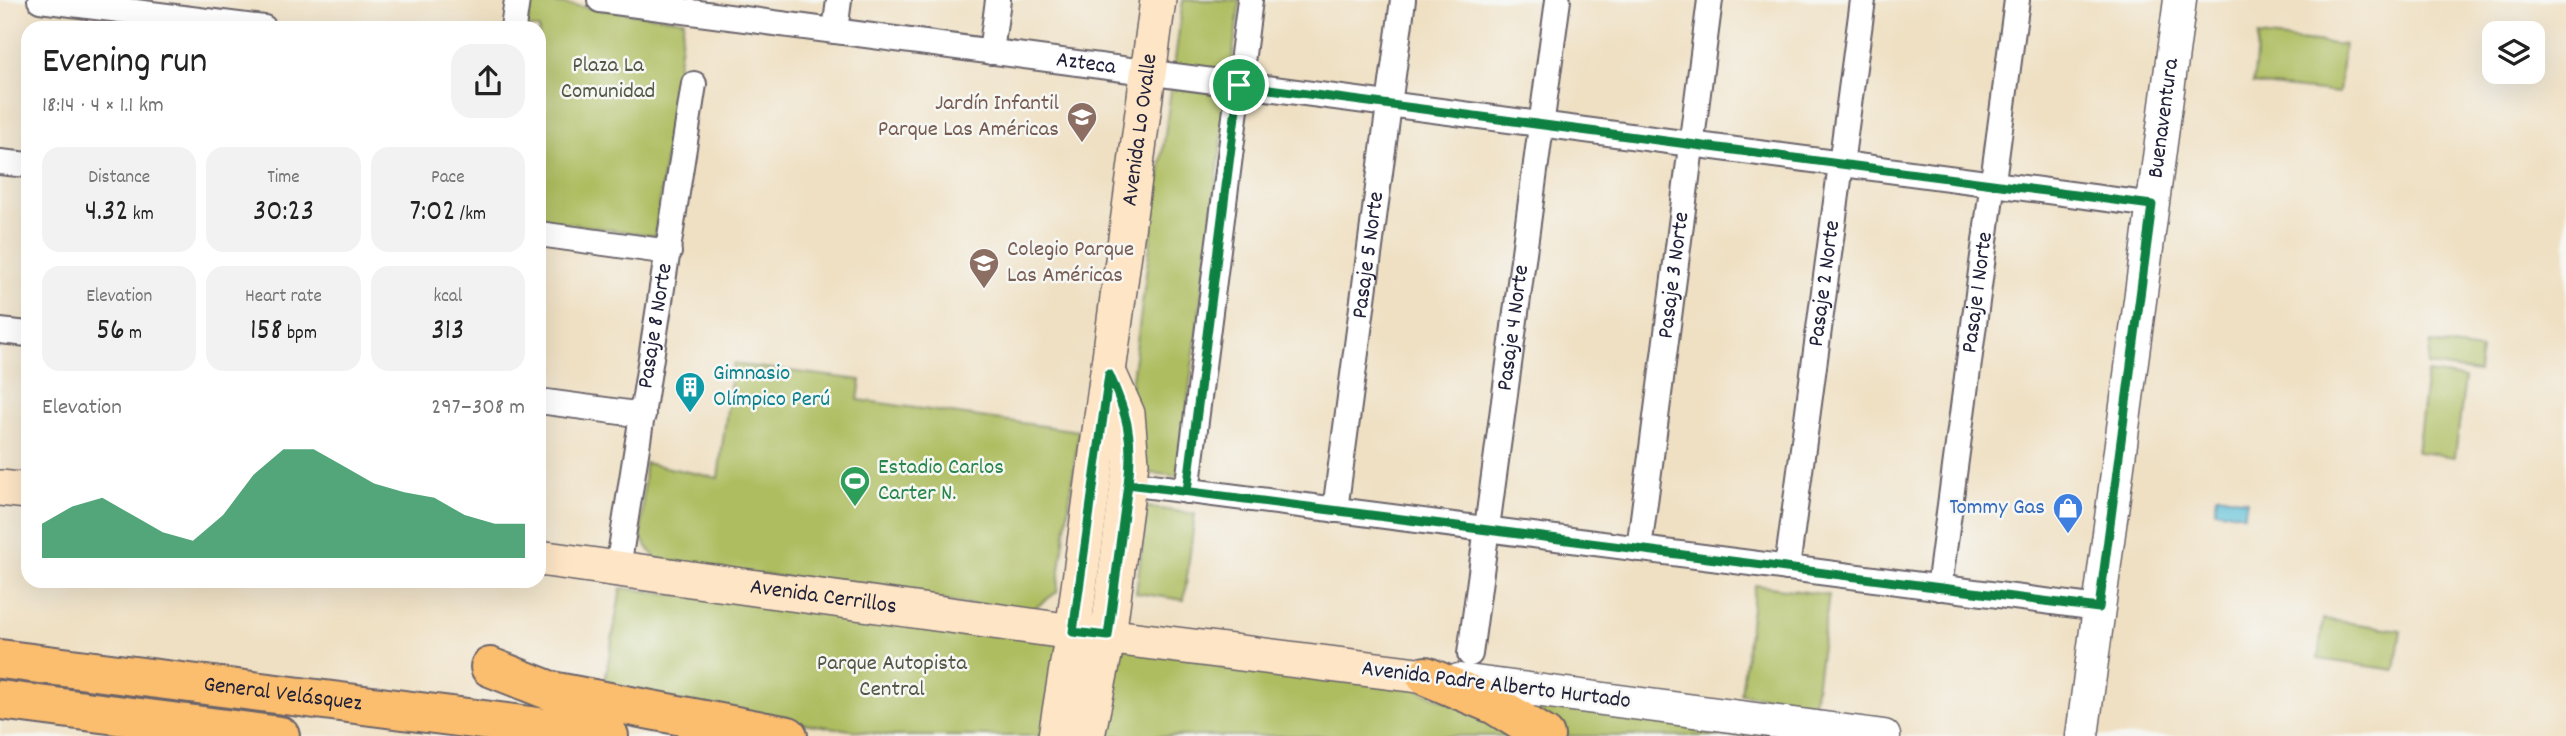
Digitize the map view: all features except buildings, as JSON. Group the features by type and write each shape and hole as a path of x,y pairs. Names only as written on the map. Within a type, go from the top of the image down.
{"highway":[{"name":"General Velásquez","path":"0,659 609,736"},
{"path":"490,667 551,691 788,736"},
{"path":"1426,676 1495,705 1545,736"},
{"name":"General Velásquez","path":"0,700 280,736"}],"main road":[{"name":"Avenida Lo Ovalle","path":"1056,736 1109,374 1158,0"},
{"path":"1087,736 1108,636 1131,450 1127,414 1109,374"},
{"path":"0,488 21,490"},
{"name":"Avenida Cerrillos","path":"546,559 1108,636"},
{"name":"Avenida Padre Alberto Hurtado","path":"1108,636 1426,676"}],"street":[{"path":"40,0 208,21"},
{"path":"514,21 517,0"},
{"name":"Azteca","path":"600,0 690,6 835,31 2152,205"},
{"path":"835,31 839,0"},
{"path":"991,52 998,0"},
{"path":"1187,491 1250,0"},
{"name":"Pasaje 5 Norte","path":"1335,510 1403,0"},
{"name":"Pasaje 4 Norte","path":"1470,654 1558,0"},
{"name":"Pasaje 3 Norte","path":"1639,549 1710,0"},
{"name":"Pasaje 2 Norte","path":"1787,568 1863,0"},
{"name":"Pasaje 1 Norte","path":"1939,588 2017,0"},
{"name":"Buenaventura","path":"2082,736 2179,0"},
{"name":"Pasaje 8 Norte","path":"618,568 694,84"},
{"path":"0,162 21,164"},
{"path":"546,235 669,252"},
{"path":"0,331 21,333"},
{"path":"546,402 643,415"},
{"path":"1128,484 2099,608"},
{"name":"Avenida Padre Alberto Hurtado","path":"1426,676 1884,736"}],"green space":[{"name":"Plaza La Comunidad","path":"531,0 684,20 655,236 546,220 546,21 528,21"},
{"path":"1183,0 1240,0 1178,476 1141,472 1129,401"},
{"path":"2258,36 2344,45 2339,93 2253,84"},
{"path":"2431,343 2481,350 2478,372 2428,365"},
{"name":"Estadio Carlos Carter N.","path":"733,364 861,380 858,400 1079,431 1057,592 1028,613 656,559 641,538 645,463 718,478"},
{"path":"2427,373 2465,378 2455,457 2417,452"},
{"path":"1147,507 1195,514 1184,600 1136,593"},
{"path":"1755,585 1829,595 1814,704 1741,694"},
{"name":"Parque Autopista Central","path":"621,588 1391,678 1530,736 892,736 731,713 604,686"},
{"path":"2323,619 2401,630 2395,670 2318,659"},
{"path":"1512,695 1803,736 1569,736"}],"water":[{"path":"2217,495 2247,500 2244,515 2215,510"}],"place":[{"name":"Jardín Infantil Parque Las Américas","path":"1082,144"},
{"name":"Colegio Parque Las Américas","path":"984,290"},
{"name":"Gimnasio Olímpico Perú","path":"690,414"},
{"name":"Estadio Carlos Carter N.","path":"855,508"},
{"name":"Tommy Gas","path":"2068,535"}],"route":[{"path":"1239,85 1187,491 1128,484 1131,439 1127,414 1109,374 1073,632 1108,636 1128,484 2099,608 2152,205 1239,85"}]}
